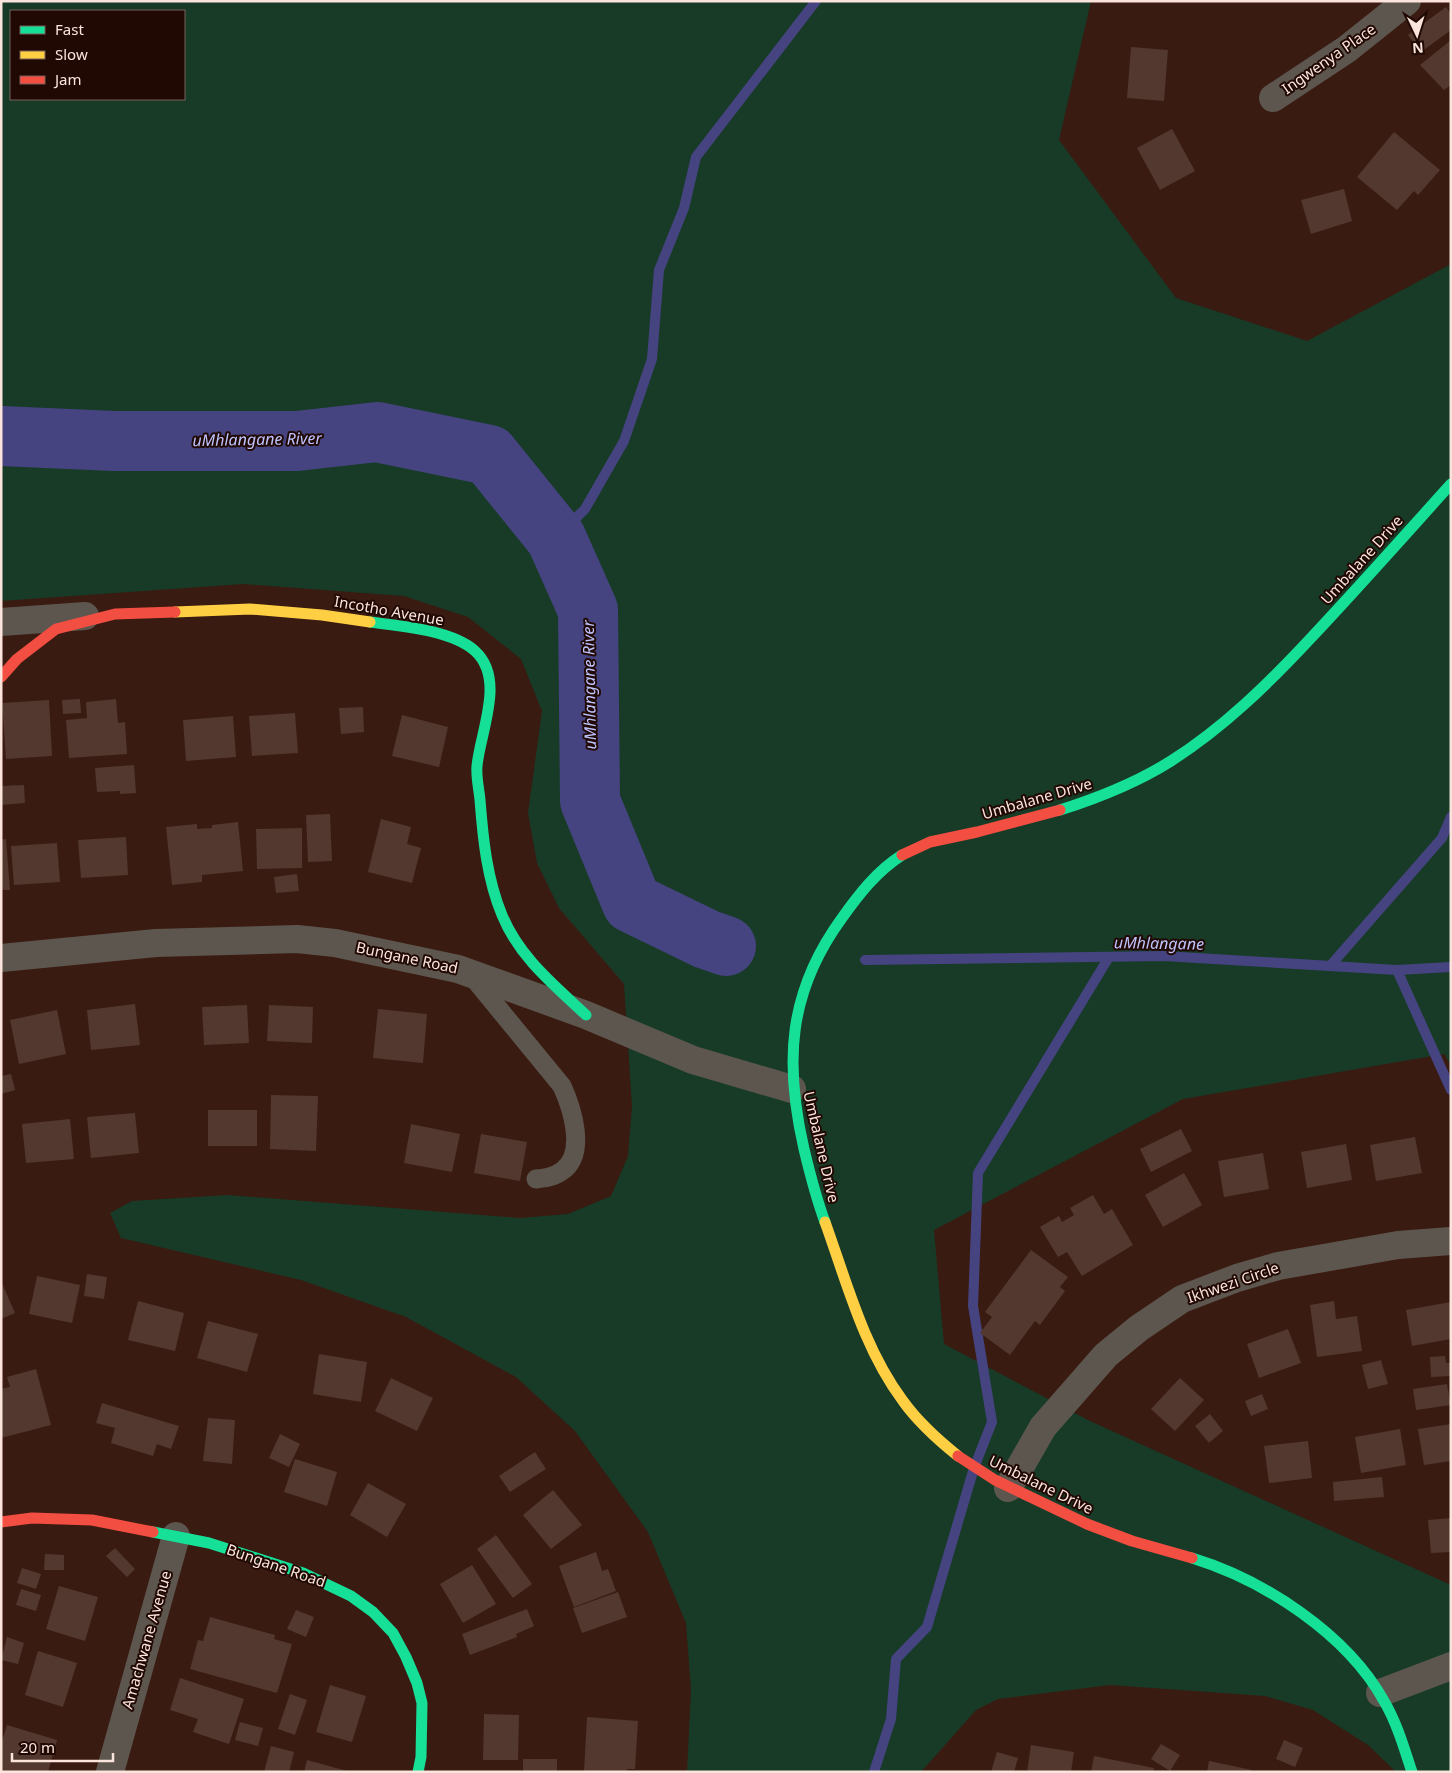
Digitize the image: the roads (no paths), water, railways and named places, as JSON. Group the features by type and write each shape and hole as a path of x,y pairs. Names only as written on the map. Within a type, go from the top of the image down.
{"street":[{"name":"Ingwenya Place","path":"1273,98 1347,48 1407,1"},
{"name":"Umbalane Drive","path":"1412,1772 1395,1724 1380,1692 1344,1649 1294,1608 1264,1588 1237,1574 1205,1562 1097,1529 1008,1488 974,1468 948,1448 905,1404 883,1372 864,1328 820,1208 802,1144 792,1089 792,1059 799,1005 807,977 816,956 845,911 884,867 905,853 927,843 1013,823 1104,796 1156,770 1193,747 1246,702 1306,644 1451,484"},
{"name":"Incotho Avenue","path":"1,677 17,659 56,628 115,614 250,609 322,615 431,631 461,642 476,651 486,667 489,680 489,706 477,767 482,843 493,889 502,916 537,970 586,1015"},
{"path":"1,622 115,614"},
{"name":"Bungane Road","path":"1,958 156,943 297,940 336,943 469,972 586,1015 693,1060 792,1089"},
{"name":"Ikhwezi Circle","path":"1008,1488 1043,1427 1106,1355 1139,1328 1182,1299 1237,1278 1278,1266 1398,1245 1451,1241"},
{"name":"Bungane Road","path":"1,1522 32,1518 92,1520 176,1536 209,1543 303,1573 351,1596 372,1612 392,1633 406,1657 416,1682 422,1704 421,1757 418,1772"},
{"name":"Amachwane Avenue","path":"110,1772 176,1536"},
{"path":"1380,1692 1451,1666"}],"lane":[{"path":"469,972 562,1086 572,1112 576,1152 563,1171 551,1177 536,1179"}],"waterway":[{"path":"556,538 585,509 624,441 652,359 659,270 684,208 696,157 816,1"},
{"name":"uMhlangane River","path":"1,436 114,441 297,441 377,432 489,455 556,538 588,610 590,801 632,903 706,939 726,946"},
{"path":"1330,966 1442,838 1451,817"},
{"name":"uMhlangane","path":"865,960 1164,956 1397,970 1451,967"},
{"path":"874,1772 891,1719 896,1659 927,1627 974,1468 992,1422 973,1306 978,1173 1109,957"},
{"path":"1397,970 1451,1090"}]}
